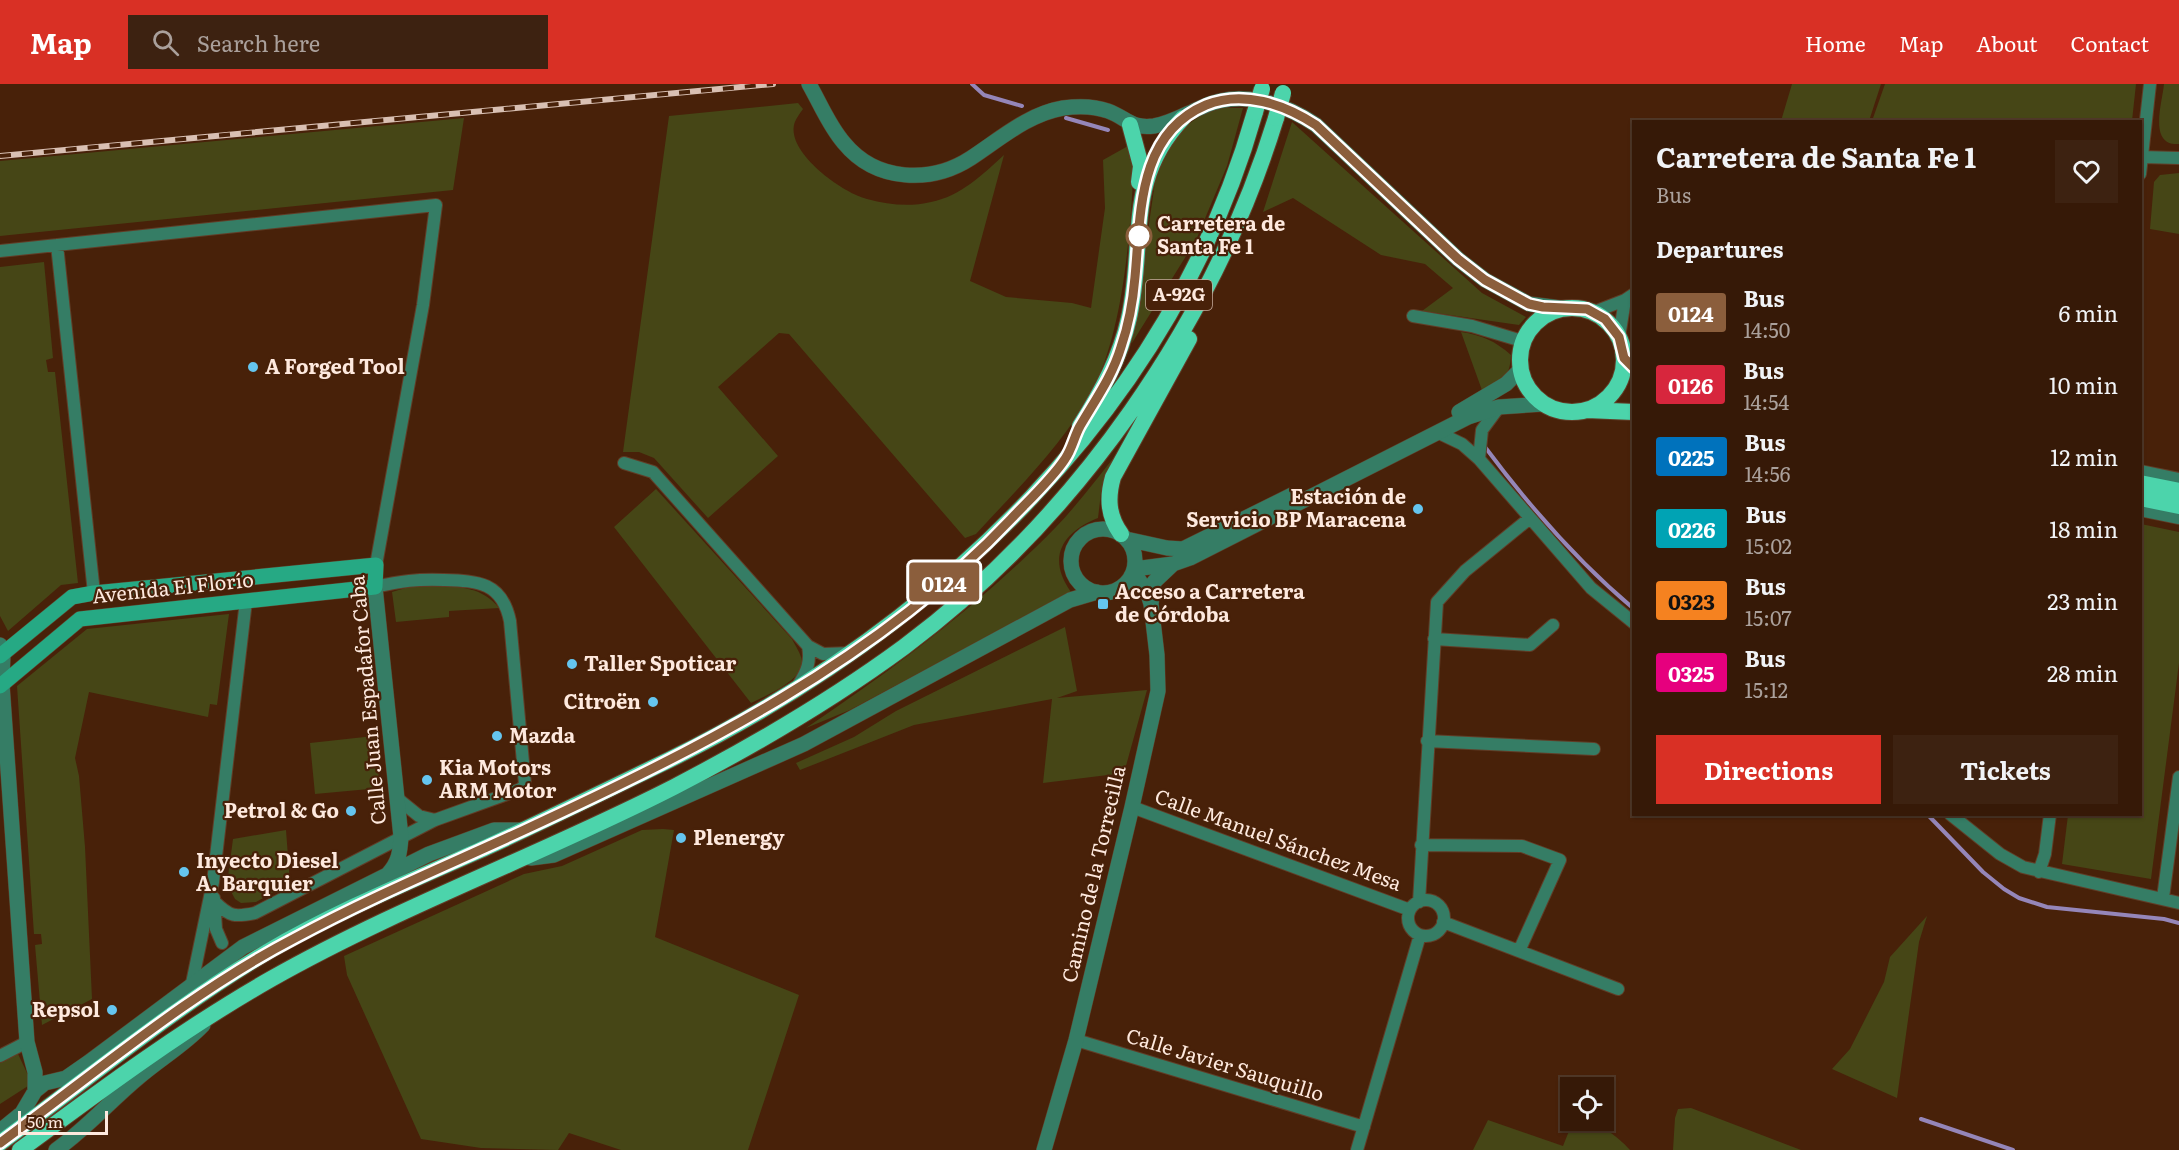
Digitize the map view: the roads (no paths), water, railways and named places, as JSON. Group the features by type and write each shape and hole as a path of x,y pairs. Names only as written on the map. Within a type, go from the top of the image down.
{"highway":[{"name":"A-92G","path":"0,1143 35,1117 67,1081 267,952 368,900 524,830 674,758 794,691 851,653 937,589 1008,521 1066,459 1138,363 1171,311 1223,207 1244,153 1262,86"},
{"name":"A-92G","path":"20,1150 213,1014 272,978 332,947 677,786 842,690 906,645 966,596 1012,554 1094,460 1162,364 1215,271 1239,222 1260,170 1284,88"},
{"path":"1066,459 1079,428 1114,367 1122,345 1130,316 1135,281 1141,201 1145,180 1156,153 1170,131 1183,118"},
{"path":"1130,125 1141,166 1138,183 1141,201"},
{"path":"1124,536 1114,525 1108,502 1113,477 1203,313 1215,271"},
{"path":"1586,410 1602,402 1612,393 1629,363 1619,337 1605,319 1594,312 1576,307 1561,308 1547,313 1535,322 1522,341 1519,355 1520,370 1530,392 1544,405 1562,411 1631,413"},
{"path":"2142,483 2179,491"},
{"path":"2142,498 2179,506"}],"main road":[{"name":"Avenida El Florío","path":"1,652 72,597 376,565"},
{"name":"Calle Juan Espadafor Caba","path":"375,587 376,565"},
{"path":"244,578 246,601"},
{"name":"Avenida El Florío","path":"1,685 81,619 375,587"},
{"path":"94,593 96,616"}],"street":[{"path":"809,84 843,142 857,156 888,172 908,176 926,176 947,171 969,160 1039,115 1062,108 1087,106 1107,111 1122,118 1130,125 1153,126 1183,118 1216,101 1235,98 1267,102 1297,112 1316,125 1458,259 1485,280 1529,304 1561,308"},
{"path":"2150,84 2142,158 2179,158"},
{"name":"Calle Juan Espadafor Caba","path":"57,245 436,205 423,305 376,565"},
{"path":"0,251 57,245 94,593"},
{"path":"1594,312 1629,297"},
{"path":"1619,337 1620,321 1629,297"},
{"path":"1413,316 1472,326 1522,341"},
{"path":"1097,592 1084,586 1075,576 1071,562 1074,548 1082,537 1094,530 1108,529 1167,548 1184,549 1441,422 1485,398 1506,384 1520,370"},
{"path":"1116,590 1133,572 1190,558 1468,417 1499,407 1544,405"},
{"path":"1479,459 1482,430 1499,407"},
{"path":"1439,433 1462,444 1479,459 1591,588 1632,621"},
{"path":"624,463 653,472 808,646 823,654 851,653"},
{"path":"2142,471 2179,479"},
{"path":"2142,510 2179,518"},
{"path":"1414,906 1427,900 1438,905 1443,916 1441,928 1434,934 1420,935 1408,923 1414,906 1421,845 1437,602 1465,571 1530,518"},
{"path":"1124,536 1135,556 1133,572"},
{"name":"Camino de la Torrecilla","path":"1151,604 1154,582 1173,564"},
{"name":"Camino de la Torrecilla","path":"1044,1150 1076,1040 1158,691 1157,655 1151,604 1148,594 1133,572"},
{"path":"215,902 226,914 240,916 255,913 435,820 521,789 525,784 508,610 495,591 473,581 410,579 375,587"},
{"name":"Calle Juan Espadafor Caba","path":"375,587 401,837 400,854 396,866 388,874"},
{"path":"523,859 554,855 804,744 1070,600 1097,592 1116,590 1141,596 1151,604"},
{"path":"191,988 213,882 246,601"},
{"path":"1434,639 1530,645 1553,625"},
{"path":"794,691 807,670 810,657 808,646"},
{"path":"1,652 1,685 35,1117 45,1131 61,1146 91,1122 139,1077 190,1038 213,1014"},
{"path":"1427,741 1594,749"},
{"path":"2163,898 2179,777"},
{"path":"398,799 419,816 435,820"},
{"name":"Calle Manuel Sánchez Mesa","path":"1132,807 1414,906"},
{"path":"1952,816 2000,854 2023,867 2179,903"},
{"path":"2039,872 2045,854 2050,816"},
{"path":"0,1131 22,1113 32,1096 45,1083 67,1081 243,947 429,854 494,830 524,830"},
{"path":"401,837 415,849 429,854"},
{"path":"1421,845 1522,846 1560,860 1519,951"},
{"path":"213,882 216,929 222,943"},
{"path":"331,901 368,900"},
{"path":"1443,922 1618,989"},
{"path":"1357,1150 1420,935"},
{"path":"199,954 210,946 222,943 243,947"},
{"name":"Calle Javier Sauquillo","path":"1076,1040 1364,1127"},
{"path":"0,1056 29,1049"},
{"path":"29,1049 87,1101 91,1122"}],"waterway":[{"path":"972,84 984,95 1022,106"},
{"path":"1066,118 1108,130"},
{"path":"1485,447 1555,532 1593,572 1632,607"},
{"path":"1929,816 1983,872 2019,898 2047,907 2164,919 2179,923"},
{"path":"1921,1119 2013,1150"}],"railway":[{"path":"0,156 773,84"}],"place":[{"name":"Carretera de Santa Fe 1","path":"1139,236"},
{"name":"A Forged Tool","path":"253,367"},
{"name":"Estación de Servicio BP Maracena","path":"1418,509"},
{"name":"Acceso a Carretera de Córdoba","path":"1103,604"},
{"name":"Taller Spoticar","path":"572,664"},
{"name":"Citroën","path":"653,702"},
{"name":"Mazda","path":"497,736"},
{"name":"Kia Motors ARM Motor","path":"427,780"},
{"name":"Petrol & Go","path":"351,811"},
{"name":"Plenergy","path":"681,838"},
{"name":"Inyecto Diesel A. Barquier","path":"184,872"},
{"name":"Repsol","path":"112,1010"}]}
